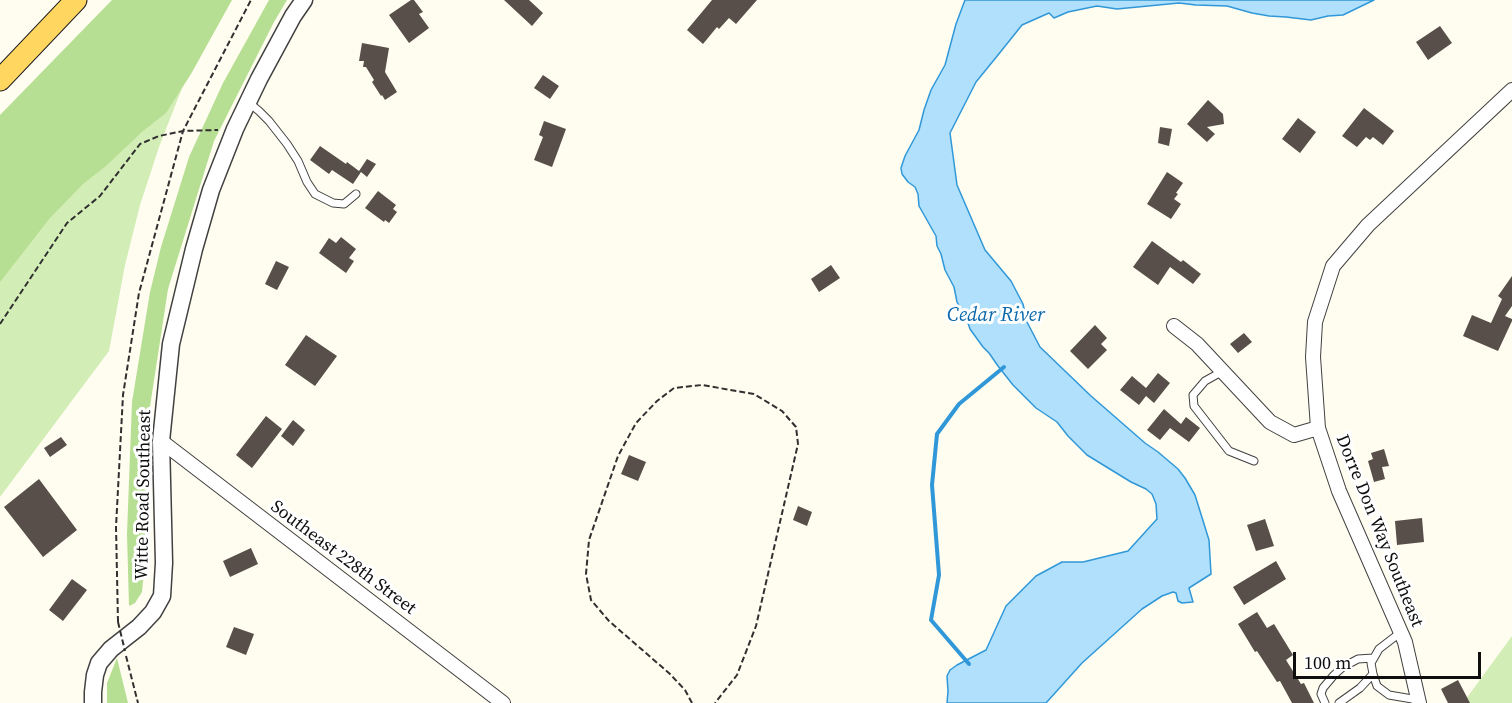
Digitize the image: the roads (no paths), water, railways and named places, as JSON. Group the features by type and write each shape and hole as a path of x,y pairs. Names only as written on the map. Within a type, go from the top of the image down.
{"main road":[{"path":"0,80 76,0"}],"street":[{"name":"Witte Road Southeast","path":"93,703 95,675 99,663 111,649 139,627 153,612 162,596 164,563 161,441 171,345 182,295 211,190 235,129 265,68 304,0"},
{"name":"Dorre Don Way Southeast","path":"1419,702 1405,642 1339,491 1318,428 1313,357 1315,322 1333,266 1368,225 1512,90"},
{"path":"1174,326 1197,344 1270,422 1294,435 1318,428"},
{"name":"Southeast 228th Street","path":"161,441 503,703"}],"lane":[{"path":"248,102 260,111 287,144 315,194 333,204 344,204 356,194"},
{"path":"1223,371 1205,381 1193,395 1194,406 1229,451 1254,461"},
{"path":"1401,632 1379,649 1373,658 1372,674 1377,686 1389,694 1419,702"},
{"path":"1325,703 1321,694 1334,675 1358,659 1373,658"},
{"path":"1339,703 1360,688 1372,674"}],"water":[{"name":"Cedar River","path":"965,0 1374,0 1343,15 1311,20 1269,16 1227,6 1179,3 1117,9 1097,6 1068,12 1054,18 1049,13 1022,25 976,82 950,133 957,185 985,250 1011,281 1023,304 1027,322 1040,347 1091,396 1178,469 1195,495 1209,540 1211,574 1189,588 1193,602 1178,601 1176,593 1173,592 1142,609 1082,663 1046,703 947,703 947,676 950,670 957,665 986,650 1006,606 1036,576 1062,562 1083,562 1128,551 1157,519 1156,504 1152,494 1146,489 1087,455 1057,422 1036,408 1013,385 983,347 970,329 957,302 954,287 945,270 937,246 936,236 919,206 915,187 902,174 901,168 905,156 919,130 931,90 945,65"}],"waterway":[{"path":"969,664 931,620 939,575 932,485 937,434 959,404 1004,367"}]}
